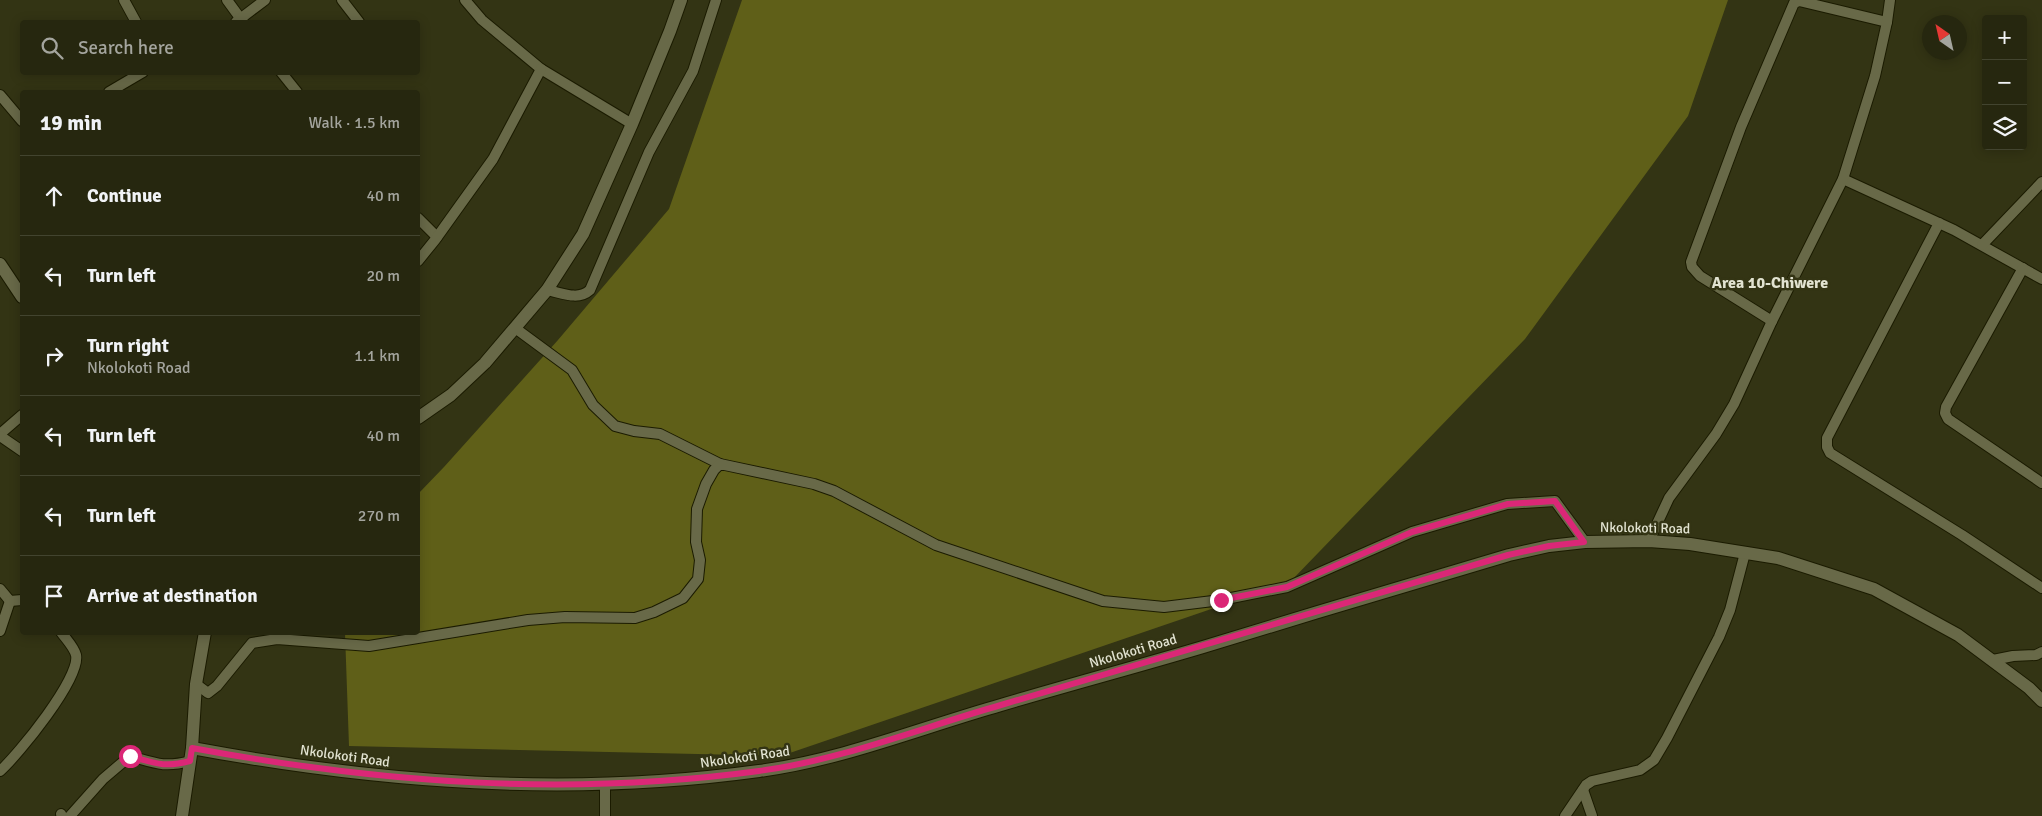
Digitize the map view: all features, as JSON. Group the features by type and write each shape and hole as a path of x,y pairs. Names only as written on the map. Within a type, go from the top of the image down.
{"main road":[{"path":"420,417 451,395 485,363 547,290 583,234 632,124 681,0"},
{"path":"0,264 20,294"},
{"name":"Nkolokoti Road","path":"191,755 433,781 534,785 605,784 690,779 761,771 818,760 1508,555 1549,546 1584,542 1648,541 1690,544 1778,558 1874,589 1958,635 2029,688 2042,701"},
{"path":"182,816 191,755 196,684 204,635"}],"street":[{"path":"124,0 135,20"},
{"path":"227,0 239,20"},
{"path":"241,20 265,0"},
{"path":"342,0 357,20"},
{"path":"465,0 482,20 541,69 632,124"},
{"path":"547,290 577,297 584,295 590,290 649,152 693,70 716,0"},
{"path":"1648,541 1669,498 1716,434 1734,404 1772,321 1843,179 1875,76 1888,22 1890,0"},
{"path":"1772,321 1700,276 1692,267 1691,262 1741,127 1794,3 1799,1 1888,22"},
{"path":"420,258 493,159 541,69"},
{"path":"112,90 138,75"},
{"path":"283,75 294,90"},
{"path":"0,95 20,120"},
{"path":"1843,179 1938,223 2042,278"},
{"path":"1982,245 2042,182"},
{"path":"420,220 437,237"},
{"path":"1938,223 1827,438 1827,448 1830,453 1962,535 2042,588"},
{"path":"2023,268 1946,407 1945,413 1948,419 2042,483"},
{"path":"516,328 572,370 593,405 615,426 634,431 660,434 720,464 814,484 834,491 936,544 1102,601 1164,607 1221,600 1287,587 1412,532 1508,504 1555,501 1584,542"},
{"path":"20,417 0,435 20,450"},
{"path":"196,684 208,694 217,686 252,643 277,639 369,646 528,620 565,617 635,618 672,605 683,598 698,579 700,560 696,542 697,509 706,484 720,464"},
{"path":"1565,816 1583,790 1592,781 1640,770 1654,760 1719,637 1730,610 1745,553"},
{"path":"0,589 10,601"},
{"path":"10,601 20,600"},
{"path":"0,631 10,601"},
{"path":"0,771 30,739 46,717 60,695 76,662 76,655 63,635"},
{"path":"1993,660 2013,656 2036,655 2042,652"},
{"path":"65,815 130,756 160,765 174,765 191,755"},
{"path":"605,784 605,816"},
{"path":"1583,790 1592,816"}],"shaded area":[{"path":"742,0 1728,0 1688,116 1525,339 1290,582 781,756 349,746 345,635 420,635 420,492 558,340 669,209"}],"district":[{"name":"Area 10-Chiwere","path":"1770,283"}],"route":[{"path":"130,756 160,765 174,765 190,761 192,748 228,755 378,776 433,781 534,785 580,785 690,779 761,771 818,760 900,737 996,706 1202,647 1508,555 1549,546 1584,542 1555,501 1508,504 1412,532 1287,587 1221,600"}]}
